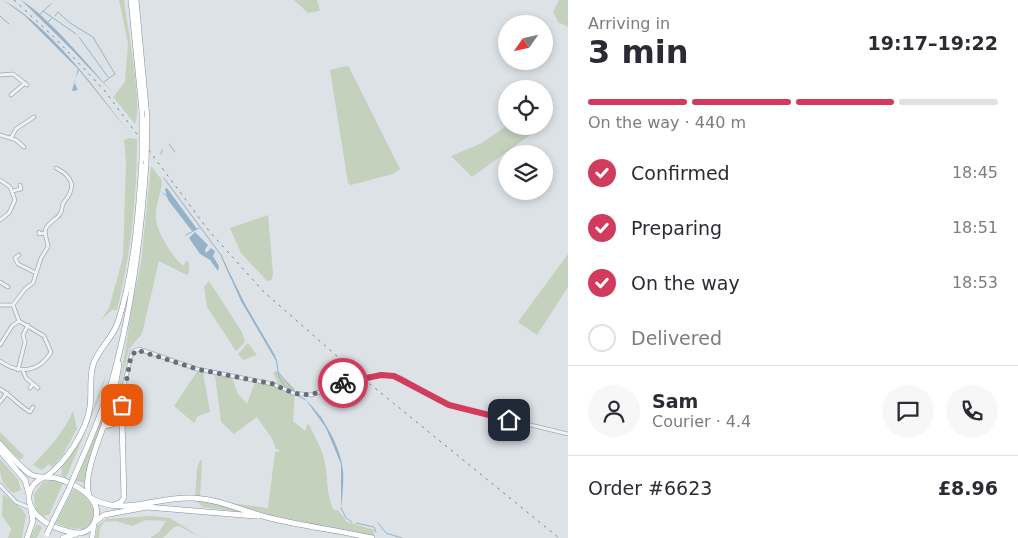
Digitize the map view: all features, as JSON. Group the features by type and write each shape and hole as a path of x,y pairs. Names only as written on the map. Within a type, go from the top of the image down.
{"highway":[{"path":"29,497 35,484 58,466 71,449 86,419 90,406 94,362 118,323 134,245 142,159 142,111 131,0"},
{"path":"94,523 97,511 87,488 116,380 133,282 146,164 147,118 136,0"},
{"path":"46,536 96,427 112,382 133,282"},
{"path":"98,502 118,504 124,498 122,421 105,426"},
{"path":"0,444 30,474 64,481 108,506 125,506 179,498 201,498 272,518 372,538"},
{"path":"0,451 25,480 32,521 27,538"},
{"path":"63,538 80,533 104,515 146,507 173,508 264,518 360,538"},
{"path":"31,509 46,523 65,531 80,533"}],"main road":[{"path":"92,538 94,523"},
{"path":"80,533 88,538"}],"street":[{"path":"0,75 13,74 26,84 13,95"},
{"path":"11,138 16,129 33,119"},
{"path":"0,136 11,138 21,146"},
{"path":"13,305 24,289 32,283 41,258 48,247 45,233 47,227 61,212 63,204 72,192 68,178 56,168"},
{"path":"0,180 7,184 15,200 12,208 0,220"},
{"path":"12,191 21,188"},
{"path":"39,234 45,233"},
{"path":"19,255 15,258 18,264 36,273"},
{"path":"0,282 8,287"},
{"path":"0,305 13,305"},
{"path":"0,362 23,371 43,363 51,352 44,336 19,321 13,305"},
{"path":"0,343 15,323 19,321"},
{"path":"18,370 24,342 23,336 28,326"},
{"path":"122,421 125,382 131,356 137,350 197,369 273,384 293,393 303,395 360,378 387,375 401,378 449,405 568,434"},
{"path":"23,371 26,378 38,388"},
{"path":"30,388 33,384"},
{"path":"0,389 7,393 17,404 30,412"},
{"path":"0,402 7,393"},
{"path":"28,416 33,407"},
{"path":"0,484 18,502 31,509"},
{"path":"18,502 29,497"}],"green space":[{"path":"119,0 124,0 134,64 137,100 135,124 113,97 125,82 128,44"},
{"path":"294,0 317,0 320,11 308,13"},
{"path":"559,0 568,0 568,27 558,22 553,12"},
{"path":"349,67 400,169 393,174 351,185 348,183 330,70"},
{"path":"498,132 498,135 530,135 516,145 498,145 498,158 472,177 451,156 482,143"},
{"path":"129,138 137,139 136,182 129,247 117,310 112,310 101,320 109,308 123,257 126,162 124,140"},
{"path":"151,166 161,179 162,184 156,215 159,231 180,263 184,266 186,261 189,262 189,273 187,275 159,261 142,334 129,349 119,391 133,299 141,263"},
{"path":"268,215 273,273 272,280 267,281 241,253 230,228"},
{"path":"568,254 568,287 537,335 518,322"},
{"path":"209,281 242,332 245,342 236,351 207,307 204,287"},
{"path":"248,343 257,355 243,360 238,354"},
{"path":"198,370 203,372 210,412 198,416 194,423 174,406"},
{"path":"276,371 295,389 293,421 305,431 308,423 316,438 325,463 328,492 333,509 339,511 347,522 374,530 374,536 279,517 203,507 195,499 197,468 200,460 202,461 200,499 268,508 275,452 281,451 276,449 273,440 257,417 234,434 221,422 215,375 232,378 238,394 247,404 255,382 279,385 273,373"},
{"path":"107,373 98,401 66,478 61,475 61,468 82,435"},
{"path":"114,379 111,402 86,483 76,481 98,427"},
{"path":"73,411 77,429 62,456 52,467 49,464 42,470 33,465 61,433"},
{"path":"0,432 24,456 20,460 0,441"},
{"path":"0,459 18,479 21,490 13,493 5,486 1,475"},
{"path":"54,480 63,483 49,515 45,515 46,519 35,509 34,494 43,482"},
{"path":"73,489 83,494 92,506 92,522 83,529 68,528 56,523"},
{"path":"3,494 21,508 26,515 22,538 8,538 11,529 2,515"},
{"path":"151,516 170,518 202,538 179,526 174,527 163,538 150,538 159,532 166,521 146,520 132,526 116,521 104,522 100,528 99,538 95,538 97,526 106,519"},
{"path":"37,524 42,527 37,538 30,538"}],"water":[{"path":"3,0 21,12 57,43 89,81 132,136 79,70 75,79 78,69 25,16"},
{"path":"21,0 56,30 112,92 71,49"},
{"path":"74,83 78,90 72,91"},
{"path":"155,168 221,255 245,304 277,360 279,376 284,384 296,392 283,384 278,376 276,361 241,301 220,254"},
{"path":"167,188 197,229 192,231 168,200 165,189"},
{"path":"195,232 208,245 205,250 206,253 211,248 215,251 213,256 219,266 218,271 210,260 200,254 189,238"},
{"path":"306,400 325,423 339,452 342,462 343,476 341,510 341,464 326,428"}],"waterway":[{"path":"39,15 51,4"},
{"path":"43,11 76,34"},
{"path":"55,16 58,12 70,23 93,37 115,74 104,82"},
{"path":"0,16 9,24"},
{"path":"47,23 52,18"},
{"path":"79,37 108,77"},
{"path":"169,144 175,152"},
{"path":"161,154 162,150"},
{"path":"164,178 221,255 231,278"},
{"path":"163,193 169,198"},
{"path":"186,235 199,228"},
{"path":"243,302 275,356"},
{"path":"278,372 295,392"},
{"path":"296,395 306,400"},
{"path":"320,416 324,423"},
{"path":"341,508 346,518 352,522"},
{"path":"356,523 374,527 376,532"},
{"path":"378,523 386,533 402,538"}],"railway":[{"path":"14,0 55,38 104,90 209,231 264,292 354,371 559,538"}],"way so far":[{"path":"122,405 131,356 135,350 142,350 159,358 197,369 273,384 293,393 303,395 311,395 343,383"}],"route":[{"path":"343,383 381,375 394,376 449,405 509,420"}]}
